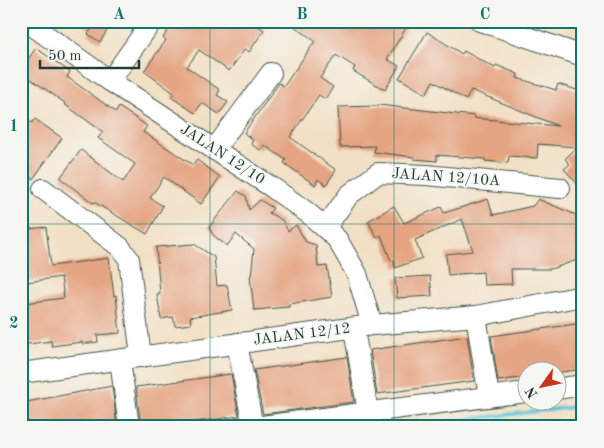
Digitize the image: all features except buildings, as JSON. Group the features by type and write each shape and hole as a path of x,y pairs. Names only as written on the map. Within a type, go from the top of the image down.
{"street":[{"name":"JALAN 12/10","path":"26,21 110,81 301,208 337,239 357,274 363,327 368,412"},
{"path":"110,81 152,21"},
{"path":"480,21 583,56"},
{"path":"214,150 272,73"},
{"name":"JALAN 12/10A","path":"325,228 349,195 378,174 426,176 560,188"},
{"path":"43,189 120,247 129,259 141,356"},
{"name":"JALAN 12/12","path":"21,373 363,327 476,316 583,296"},
{"path":"476,316 489,398"},
{"path":"237,343 253,427 516,394"},
{"path":"120,360 129,427"},
{"path":"566,387 583,385"}],"waterway":[{"path":"401,427 583,406"}]}
